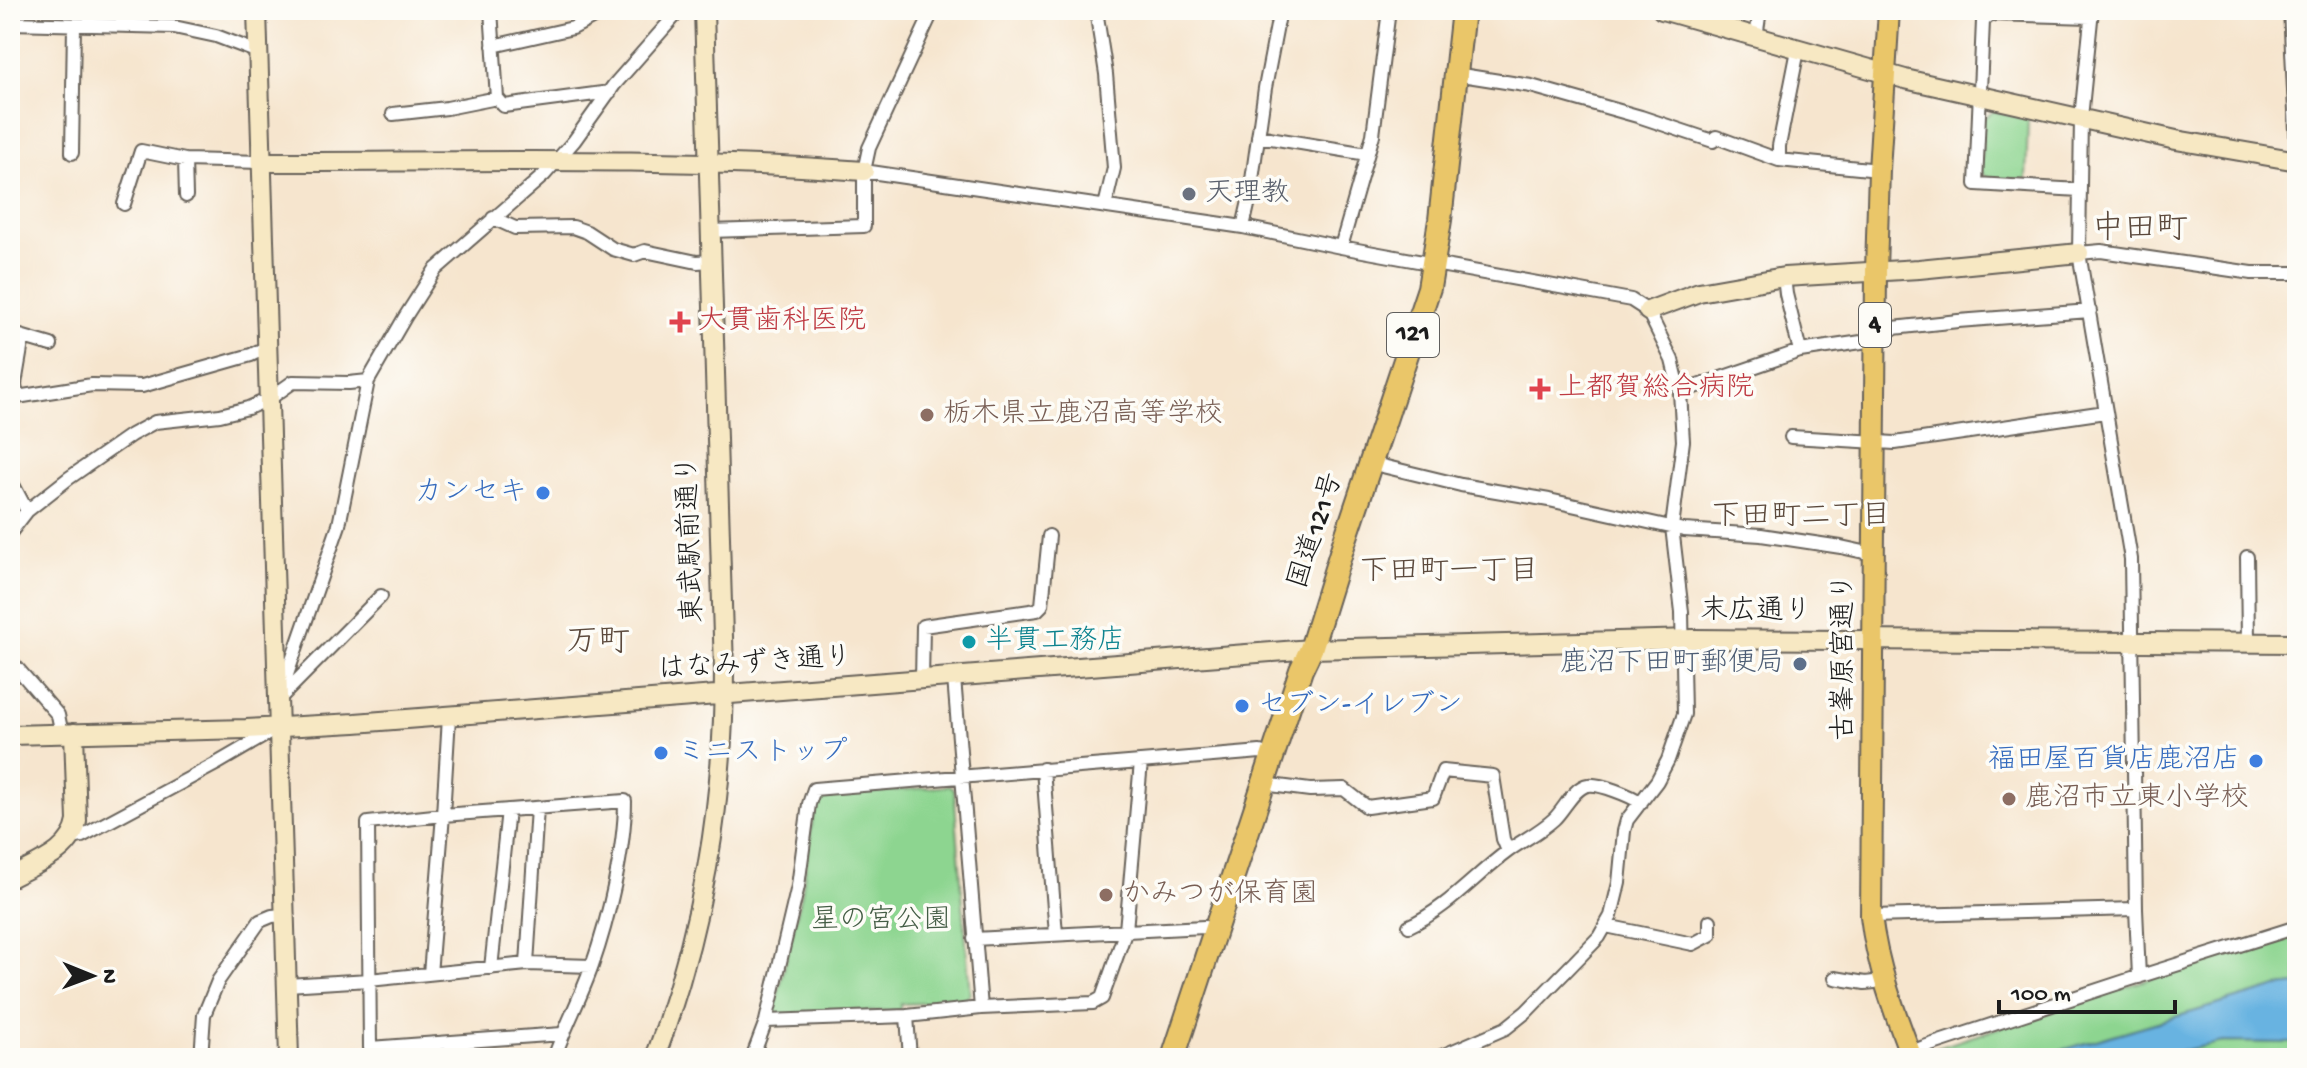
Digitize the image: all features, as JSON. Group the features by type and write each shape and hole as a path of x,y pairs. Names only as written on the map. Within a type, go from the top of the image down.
{"highway":[{"name":"国道121号","path":"1176,1057 1214,929 1301,670 1311,649 1429,288 1463,10"}],"main road":[{"name":"古峯原宮通り","path":"1889,10 1876,271 1871,916 1884,981 1908,1057"}],"street":[{"path":"257,10 289,1058"},
{"path":"491,10 497,98 504,106 610,92"},
{"path":"493,46 573,28 607,10"},
{"path":"278,700 339,525 368,381 405,317 435,270 544,175 680,10"},
{"name":"東武駅前通り","path":"655,1058 680,984 703,893 719,796 724,694 704,10"},
{"path":"710,231 864,226 864,171 869,148 933,10"},
{"path":"1096,10 1106,74 1114,168 1105,206"},
{"path":"1243,227 1280,10"},
{"path":"1341,247 1373,135 1389,10"},
{"path":"1662,10 1885,74 2176,140 2297,161"},
{"path":"1756,37 1760,10"},
{"path":"2290,10 2297,152"},
{"path":"2080,190 1976,184 1983,21 1991,14 2091,14 2081,118 2080,190 2079,253 2131,559 2139,977"},
{"path":"10,23 174,27 216,36 258,52"},
{"path":"72,153 74,25"},
{"path":"1779,160 1798,50"},
{"path":"1455,74 1531,86 1779,160 1879,170"},
{"path":"393,114 497,98"},
{"path":"1258,136 1367,154"},
{"path":"124,204 141,151 185,160 708,164 864,171 1243,227 1631,300 1648,311 1672,360 1680,392 1683,441 1672,527 1682,612 1684,714 1657,781 1627,820 1619,883 1611,916 1599,937 1526,1012 1503,1029 1454,1054 1437,1058"},
{"path":"185,160 186,196"},
{"path":"493,218 515,228 573,227 613,249 634,255 645,251 697,262 711,261"},
{"path":"1648,311 1699,292 1784,277 2101,251 2252,273 2297,273"},
{"path":"1784,277 1800,351"},
{"path":"1680,392 1800,351 1875,335 1958,321 2090,311"},
{"path":"51,345 17,335 13,401 92,385 142,386 251,355 267,347"},
{"path":"10,533 27,511 131,435 155,422 220,415 269,399 293,382 368,381"},
{"path":"1791,437 1895,443 2105,412"},
{"path":"1370,463 1461,485 1549,500 1684,530 1761,535 1873,554"},
{"path":"10,479 27,511"},
{"path":"922,681 923,626 1037,610 1042,605 1049,536"},
{"path":"2247,557 2248,643"},
{"path":"278,700 381,596"},
{"name":"末広通り","path":"1311,649 1682,639 2297,643"},
{"name":"はなみずき通り","path":"10,735 279,728 449,717 1311,649"},
{"path":"10,878 58,851 72,838 77,821 68,733 58,715 11,662"},
{"path":"954,678 981,1008"},
{"path":"430,974 449,717"},
{"path":"72,838 82,836 279,728"},
{"path":"752,1058 766,1021 798,886 811,791 819,787 1260,752 1272,756"},
{"path":"766,1021 907,1016 1099,1001 1105,993 1126,930 1141,762"},
{"path":"1043,769 1056,934"},
{"path":"1263,784 1310,790 1344,789 1367,807 1433,798 1443,771 1493,776 1503,839 1508,851"},
{"path":"1409,926 1444,907 1508,851 1555,819 1579,789 1586,785 1596,785 1641,803"},
{"path":"554,1058 592,966 617,864 625,801 368,823 370,1048 562,1034"},
{"path":"527,964 537,808"},
{"path":"491,968 508,810"},
{"path":"1871,916 2136,909"},
{"path":"197,1056 204,1015 218,981 260,921 284,915"},
{"path":"1606,926 1693,944 1710,935 1710,921"},
{"path":"1908,1057 1924,1047 2297,927"},
{"path":"974,939 1126,930 1214,929"},
{"path":"287,985 527,964 592,966"},
{"path":"1835,978 1865,983 1884,981"},
{"path":"907,1016 910,1058"}],"green space":[{"path":"1994,111 2028,119 2026,180 1988,179 1981,172 1983,119"},
{"name":"星の宮公園","path":"950,786 954,789 970,994 963,1002 900,1004 900,1010 777,1017 774,1012 802,892 816,797"},
{"path":"2297,931 2297,985 2278,987 2035,1058 1933,1058 1931,1050"},
{"path":"2223,1042 2297,1043 2297,1058 2148,1058"}],"water":[{"path":"2297,985 2297,1043 2223,1042 2148,1058 2035,1058 2278,987"}],"place":[{"name":"天理教","path":"1189,194"},
{"name":"大貫歯科医院","path":"680,322"},
{"name":"上都賀総合病院","path":"1540,389"},
{"name":"栃木県立鹿沼高等学校","path":"927,415"},
{"name":"カンセキ","path":"543,493"},
{"name":"半貫工務店","path":"969,642"},
{"name":"鹿沼下田町郵便局","path":"1800,664"},
{"name":"セブン-イレブン","path":"1242,706"},
{"name":"ミニストップ","path":"661,753"},
{"name":"福田屋百貨店鹿沼店","path":"2256,761"},
{"name":"鹿沼市立東小学校","path":"2009,799"},
{"name":"かみつが保育園","path":"1106,895"}],"district":[{"name":"中田町","path":"2140,231"},
{"name":"下田町二丁目","path":"1801,518"},
{"name":"下田町一丁目","path":"1449,573"},
{"name":"万町","path":"598,644"}]}
